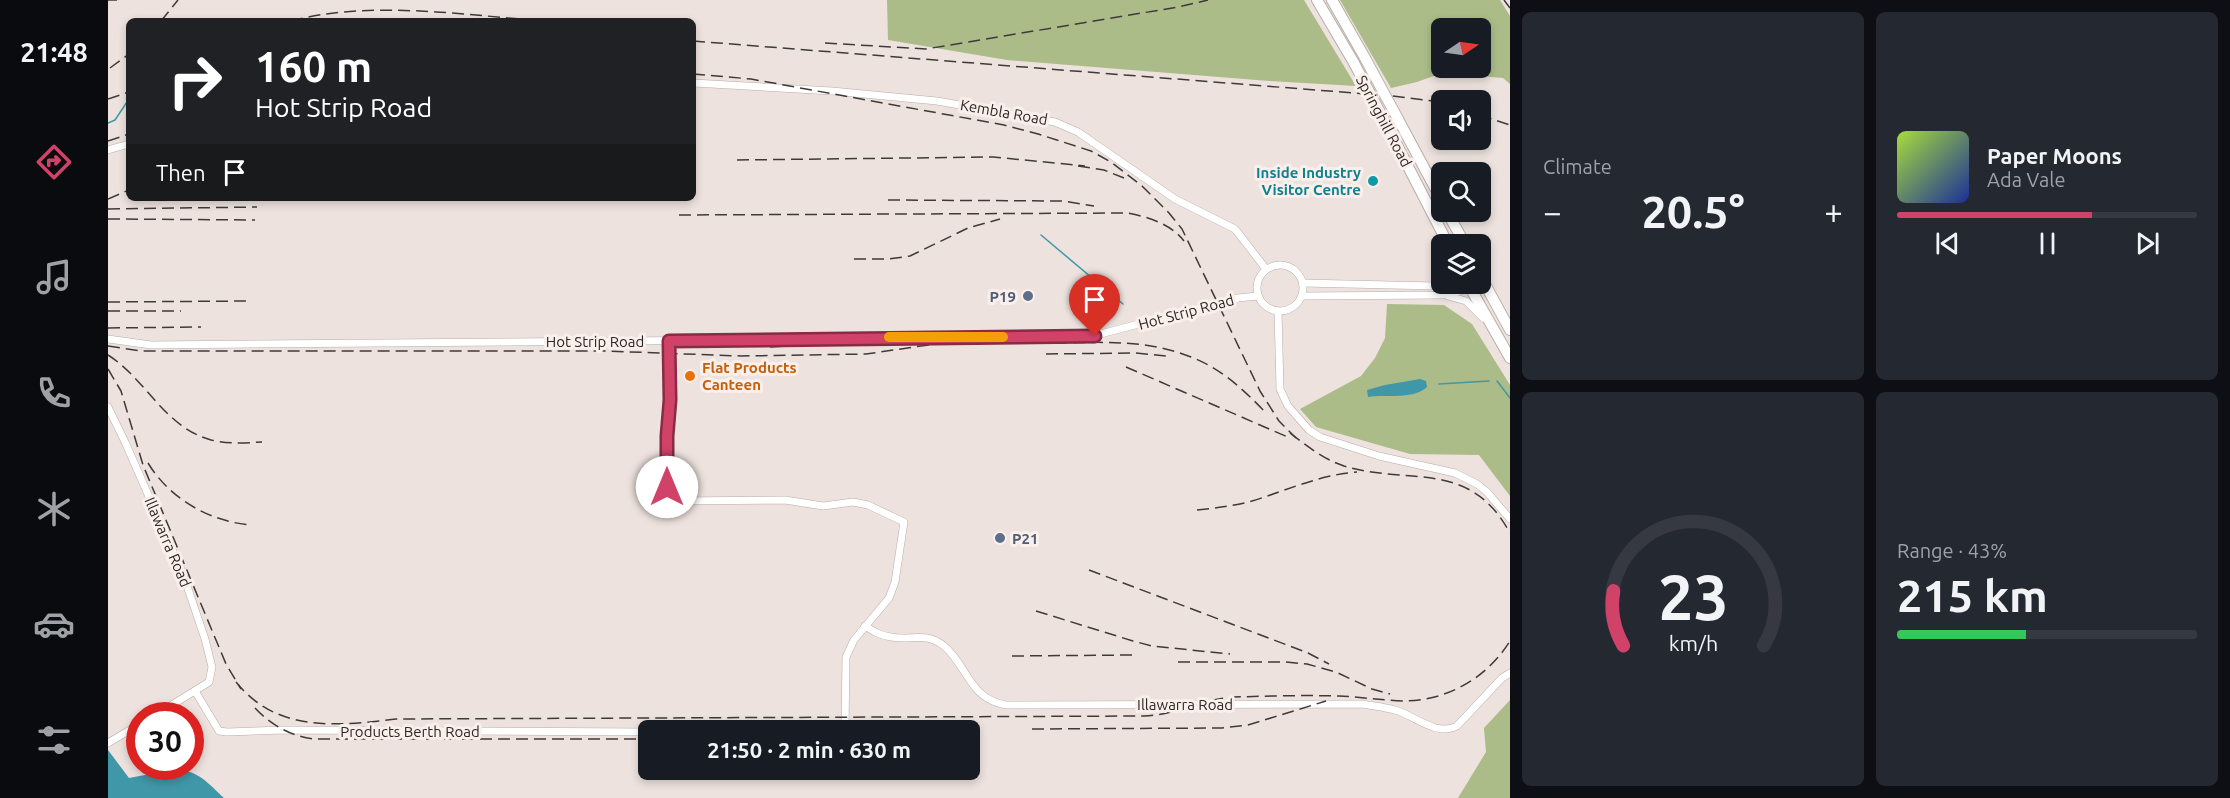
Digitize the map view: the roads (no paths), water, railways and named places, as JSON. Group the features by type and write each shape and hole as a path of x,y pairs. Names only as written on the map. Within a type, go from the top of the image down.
{"main road":[{"name":"Springhill Road","path":"1317,0 1354,63 1443,234"},
{"name":"Springhill Road","path":"1332,0 1431,180"},
{"path":"1475,294 1510,358"},
{"path":"1491,294 1510,329"}],"street":[{"name":"Kembla Road","path":"696,83 822,90 937,101 1055,122 1078,132 1175,199 1235,229 1266,269"},
{"path":"108,150 126,145"},
{"path":"1274,265 1288,265 1297,271 1303,283 1302,296 1294,307 1278,311 1267,307 1258,296 1257,283 1266,269 1274,265"},
{"path":"1303,283 1431,286"},
{"path":"1374,284 1376,295"},
{"path":"1443,295 1448,294"},
{"path":"1302,296 1443,295 1460,298 1471,304 1496,336 1510,329"},
{"name":"Hot Strip Road","path":"108,339 151,345 669,341 857,337 1089,337 1238,298 1258,296"},
{"path":"1278,311 1281,392 1288,406 1309,430 1320,437 1379,456 1455,473 1478,484 1510,519"},
{"path":"669,341 670,400 667,487 670,496 675,501 785,500 823,506 853,502 861,503 904,522 895,582 889,598 849,647 846,657 845,720"},
{"name":"Illawarra Road","path":"108,407 184,577 210,658 212,667 209,682 195,691"},
{"name":"Illawarra Road","path":"865,626 892,638 930,637 945,647 980,693 993,703 1006,705 1362,704 1396,710 1436,728 1446,729 1457,726 1502,678 1510,673"},
{"path":"177,702 195,691"},
{"name":"Products Berth Road","path":"195,691 214,726 219,731 227,732 283,730 638,732"},
{"path":"111,741 126,732"}],"water":[{"path":"1420,379 1426,381 1427,387 1414,394 1368,397 1367,390"},
{"path":"108,750 126,774 126,780 204,780 224,798 108,798"}],"waterway":[{"path":"108,123 115,120 126,104"},
{"path":"1041,235 1123,304"},
{"path":"1439,384 1489,381"},
{"path":"1497,381 1510,398"}],"railway":[{"path":"108,0 117,0"},
{"path":"163,18 178,0"},
{"path":"825,43 926,49 1208,0"},
{"path":"1504,0 1510,8"},
{"path":"306,18 352,11 384,10 508,18"},
{"path":"696,41 1431,101"},
{"path":"110,68 126,56"},
{"path":"696,74 751,79 1004,125 1091,151 1111,162 1142,186 1182,229 1260,391 1279,421 1296,438"},
{"path":"108,99 126,93"},
{"path":"1491,119 1510,125"},
{"path":"108,141 126,135"},
{"path":"737,160 993,157 1085,166"},
{"path":"1078,166 1104,170 1124,178"},
{"path":"108,199 126,191"},
{"path":"888,200 1063,201 1094,206"},
{"path":"108,209 257,207"},
{"path":"679,215 1128,213 1166,226 1184,241"},
{"path":"108,219 255,220"},
{"path":"854,259 889,259 910,256 968,228 1000,219"},
{"path":"108,302 246,301"},
{"path":"108,311 181,311"},
{"path":"108,328 201,327"},
{"path":"929,344 1110,343 1143,345 1175,351 1223,374 1267,414"},
{"path":"770,347 812,344 893,344"},
{"path":"108,346 141,351 605,351 741,356 866,354 935,344"},
{"path":"1046,354 1135,353 1166,356"},
{"path":"108,355 122,365 168,414 195,434 224,442 262,442"},
{"path":"1126,367 1290,438"},
{"path":"108,369 121,391 143,465 226,664 241,689"},
{"path":"1290,433 1322,456 1344,466 1368,472 1436,479 1457,484 1476,494 1494,509 1510,533"},
{"path":"148,463 167,487 192,506 220,519 250,525"},
{"path":"1197,510 1245,503 1317,480 1357,472"},
{"path":"1089,570 1308,653 1329,664"},
{"path":"1036,611 1152,646 1230,654"},
{"path":"236,682 252,699 270,710 289,718 330,724 396,719 1144,716 1167,713 1222,698 1234,697 1339,696 1403,701 1435,697 1450,692 1478,676 1501,654 1510,641"},
{"path":"1012,656 1135,655"},
{"path":"1178,662 1307,664 1336,672 1372,689 1390,694"},
{"path":"1032,729 1222,728 1248,725 1326,701"},
{"path":"255,708 282,729 298,736 315,739 638,739"}],"place":[{"name":"Inside Industry Visitor Centre","path":"1373,181"},
{"name":"P19","path":"1028,296"},
{"name":"Flat Products Canteen","path":"690,376"},
{"name":"P21","path":"1000,538"}]}
